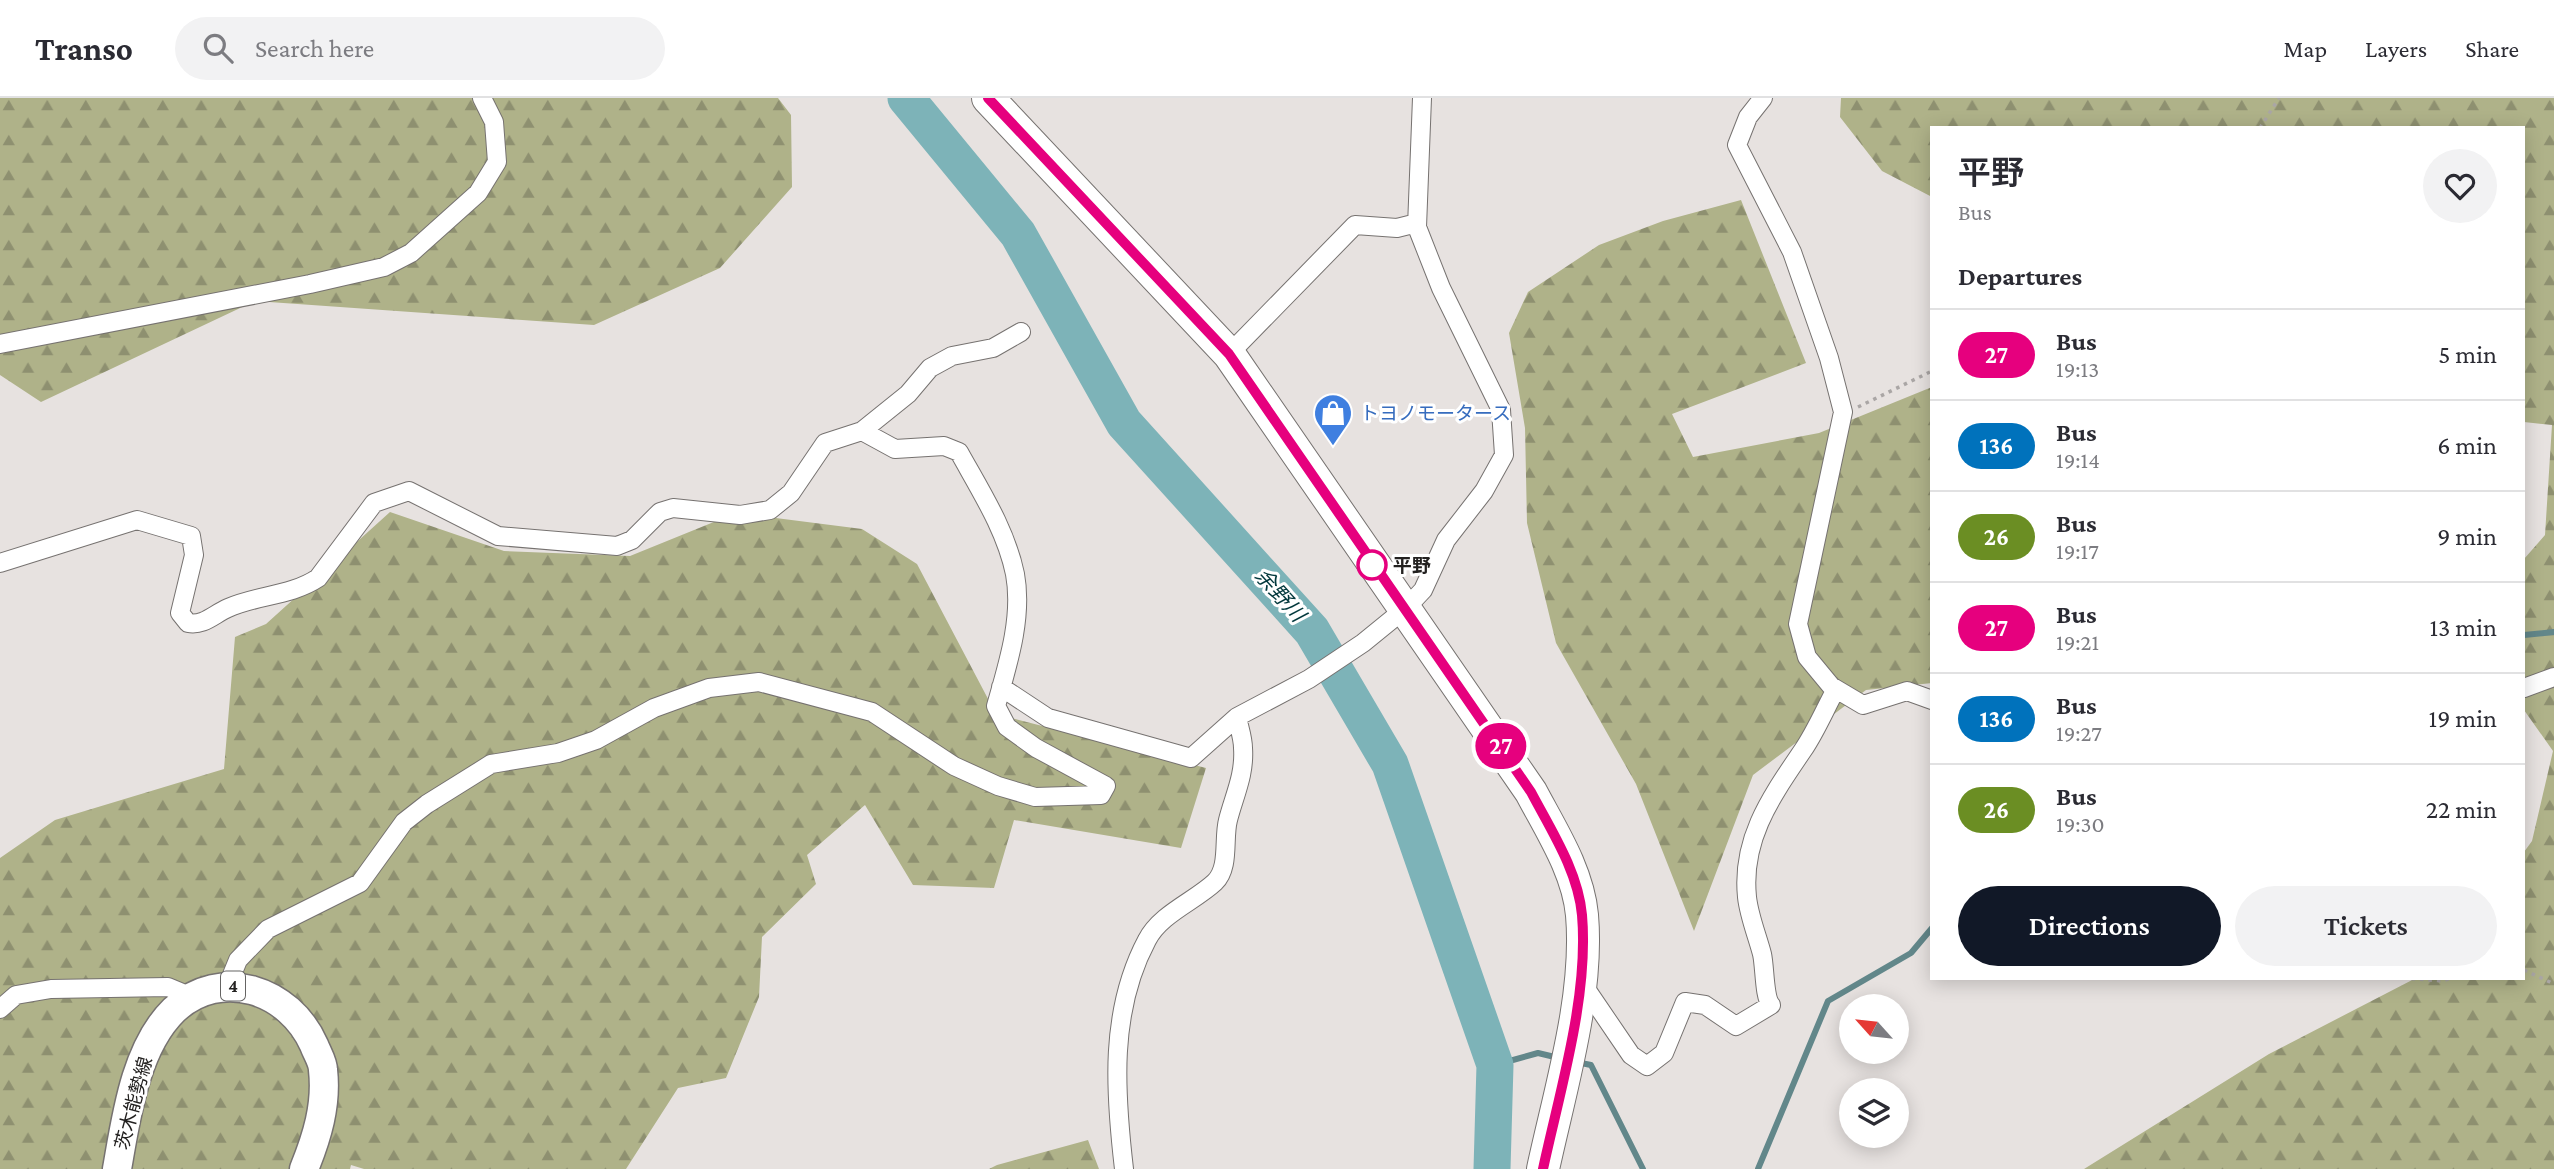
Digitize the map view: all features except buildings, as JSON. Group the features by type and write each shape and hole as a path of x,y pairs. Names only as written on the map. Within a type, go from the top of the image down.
{"highway":[{"path":"988,98 1229,354 1531,792 1568,863 1582,914 1580,980 1543,1169"}],"main road":[{"name":"茨木能勢線","path":"117,1169 125,1121 147,1049 173,1012 192,997 241,985 268,994 292,1011 310,1035 323,1067 324,1098 319,1131 304,1169"}],"street":[{"path":"0,344 310,284 384,267 411,253 478,193 497,162 494,122 482,98"},
{"path":"1001,687 1048,718 1191,758 1237,717 1309,679 1363,643 1406,608 1423,590 1446,540 1484,491 1504,455 1501,410 1441,288 1417,223 1422,98"},
{"path":"1763,98 1748,117 1737,145 1792,252 1829,358 1843,412 1798,624 1807,657 1836,689 1863,705 1906,691 1930,699"},
{"path":"1229,354 1355,225 1397,228 1417,223"},
{"path":"0,563 137,520 162,525 191,536 194,555 180,613 188,624 197,625 229,607 305,587 318,578 374,503 409,491 498,536 617,546 632,540 660,512 673,508 740,515 771,510 791,493 825,443 862,431 908,394 930,368 952,356 993,348 1021,332"},
{"path":"227,988 239,961 268,929 360,883 404,822 491,764 558,753 596,740 653,708 709,688 759,682 872,712 954,766 998,786 1035,797 1101,795 1106,786 1036,748 1007,727 996,706 1015,633 1015,577 1008,548 985,497 959,452 944,446 895,450 862,431"},
{"path":"2525,688 2554,677"},
{"path":"1580,980 1631,1055 1647,1066 1664,1053 1685,1002 1705,1005 1735,1026 1771,1005 1767,1000 1767,974 1747,897 1748,863 1756,826 1785,773 1803,750 1836,689"},
{"path":"1124,1169 1116,1098 1118,1031 1131,980 1147,938 1218,880 1225,859 1227,822 1241,781 1243,748 1237,717"},
{"path":"0,1009 16,995 51,989 168,987 192,997"}],"path":[{"path":"2261,126 2279,98"},
{"path":"1843,412 1869,403 1930,372"},
{"path":"2525,970 2554,984"}],"green space":[{"path":"0,98 778,98 791,115 792,187 720,268 594,325 255,301 41,402 0,375"},
{"path":"1841,98 2554,98 2554,1169 2084,1169 2269,1054 2412,980 2525,980 2525,851 2532,841 2553,751 2525,711 2525,558 2545,535 2552,425 2525,422 2525,126 1930,126 1930,196 1882,171 1840,117"},
{"path":"1741,200 1806,363 1672,414 1693,457 1819,433 1930,388 1930,683 1866,690 1753,775 1694,931 1636,784 1556,643 1527,523 1525,428 1509,333 1528,292 1599,245 1663,221"},
{"path":"390,512 504,551 630,556 736,513 862,529 917,564 996,714 1206,768 1181,848 1014,820 994,888 913,885 865,805 807,855 816,884 762,937 759,997 726,1078 678,1088 626,1169 364,1169 351,1165 350,1169 0,1169 0,858 55,820 224,769 235,637 266,624"},
{"path":"1088,1140 1099,1169 989,1169 997,1165"}],"waterway":[{"name":"余野川","path":"906,98 1018,234 1124,423 1312,631 1390,764 1495,1065 1492,1169"},
{"path":"2525,635 2554,632"},
{"path":"1758,1169 1828,1001 1911,953 1930,930"},
{"path":"1495,1065 1538,1053 1559,1058"},
{"path":"1576,1062 1591,1065 1643,1169"}],"bus line":[{"name":"27","path":"988,98 1229,354 1531,792 1568,863 1582,914 1580,980 1543,1169"}],"place":[{"name":"トヨノモータース","path":"1333,447"},
{"name":"平野","path":"1372,565"}]}
